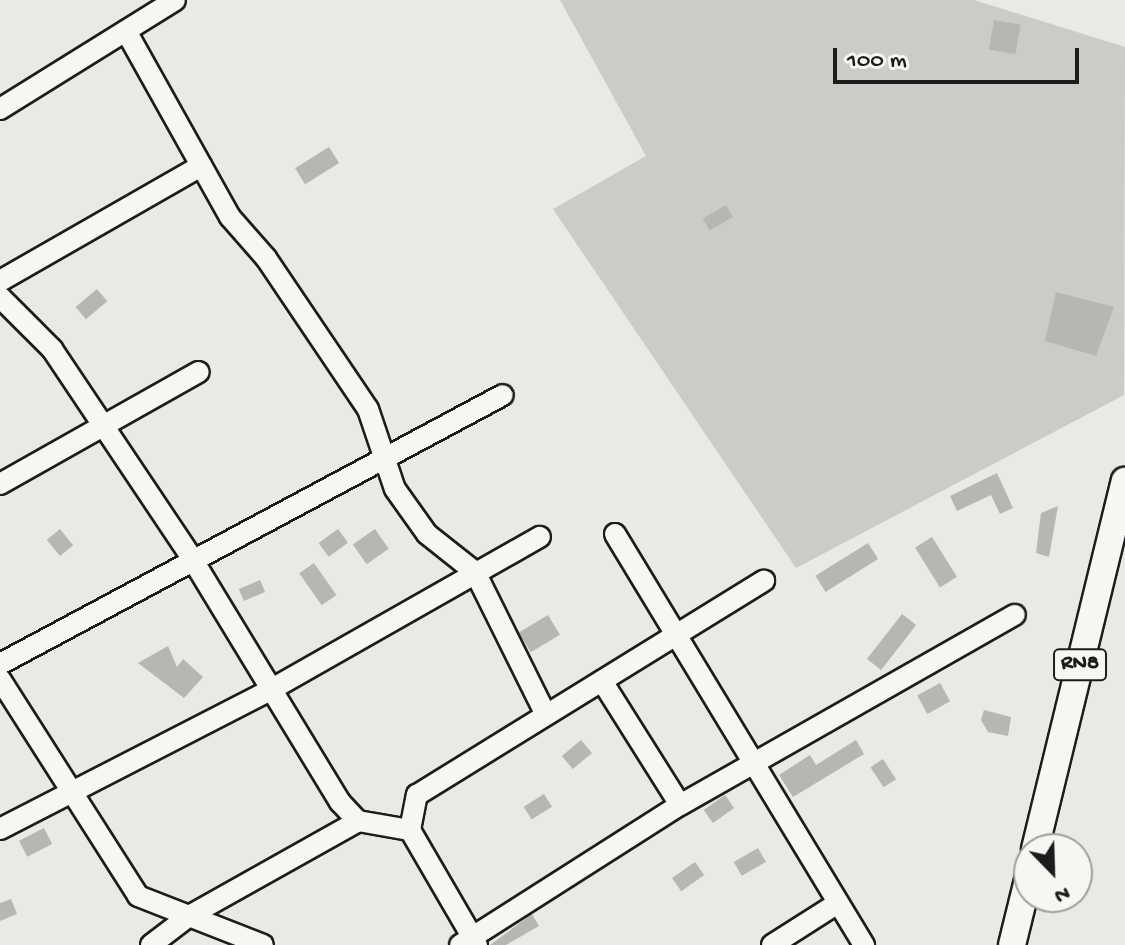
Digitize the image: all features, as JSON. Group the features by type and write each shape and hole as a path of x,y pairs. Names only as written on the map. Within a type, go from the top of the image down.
{"main road":[{"name":"RN8","path":"1039,833 1125,481"},
{"path":"1012,945 1020,913"}],"street":[{"path":"0,109 175,0"},
{"path":"126,31 230,217 266,258 368,409 395,489 427,534 475,572 545,713"},
{"path":"0,281 201,166"},
{"path":"0,297 52,349 104,426 191,557 340,802 358,821 410,830"},
{"path":"0,484 199,372"},
{"path":"0,664 191,557 503,395"},
{"path":"615,534 864,945"},
{"path":"0,829 272,689 540,537"},
{"path":"764,581 545,713 417,795 410,830 470,942 680,805 1015,615"},
{"path":"0,679 138,896 263,945"},
{"path":"602,681 680,805"},
{"path":"151,945 189,916 358,821"},
{"path":"772,945 838,903"}],"shaded area":[{"path":"560,0 974,0 1125,47 1124,395 796,568 553,209 646,156"}],"building":[{"path":"994,20 1021,25 1015,54 989,50"},
{"path":"329,147 339,163 305,184 295,168"},
{"path":"726,205 733,217 710,231 703,218"},
{"path":"97,289 107,301 86,319 76,307"},
{"path":"1056,292 1114,307 1096,356 1045,341"},
{"path":"997,473 1013,508 1000,514 991,495 957,511 950,496"},
{"path":"1058,506 1049,557 1036,553 1041,513"},
{"path":"60,529 73,545 60,556 47,540"},
{"path":"338,529 348,543 329,557 319,543"},
{"path":"375,529 389,549 367,564 353,544"},
{"path":"932,537 957,577 940,587 915,548"},
{"path":"868,543 878,559 825,592 815,576"},
{"path":"314,563 336,595 322,605 299,573"},
{"path":"260,580 265,592 244,601 239,589"},
{"path":"902,614 916,625 881,670 867,659"},
{"path":"548,615 560,635 531,652 519,633"},
{"path":"168,646 177,667 183,659 203,677 184,698 138,663"},
{"path":"940,683 950,701 927,714 917,696"},
{"path":"984,710 1011,717 1008,736 988,732 981,720"},
{"path":"581,740 592,753 573,769 562,756"},
{"path":"856,740 864,754 793,797 779,775 810,755 816,765"},
{"path":"883,759 896,779 883,787 870,767"},
{"path":"544,794 552,807 532,819 524,807"},
{"path":"725,795 734,808 713,823 704,810"},
{"path":"44,828 52,844 27,857 19,841"},
{"path":"758,848 766,862 742,876 734,862"},
{"path":"695,862 704,875 681,891 672,878"},
{"path":"11,899 17,914 0,921 0,903"},
{"path":"532,914 539,926 506,945 490,945"}]}
